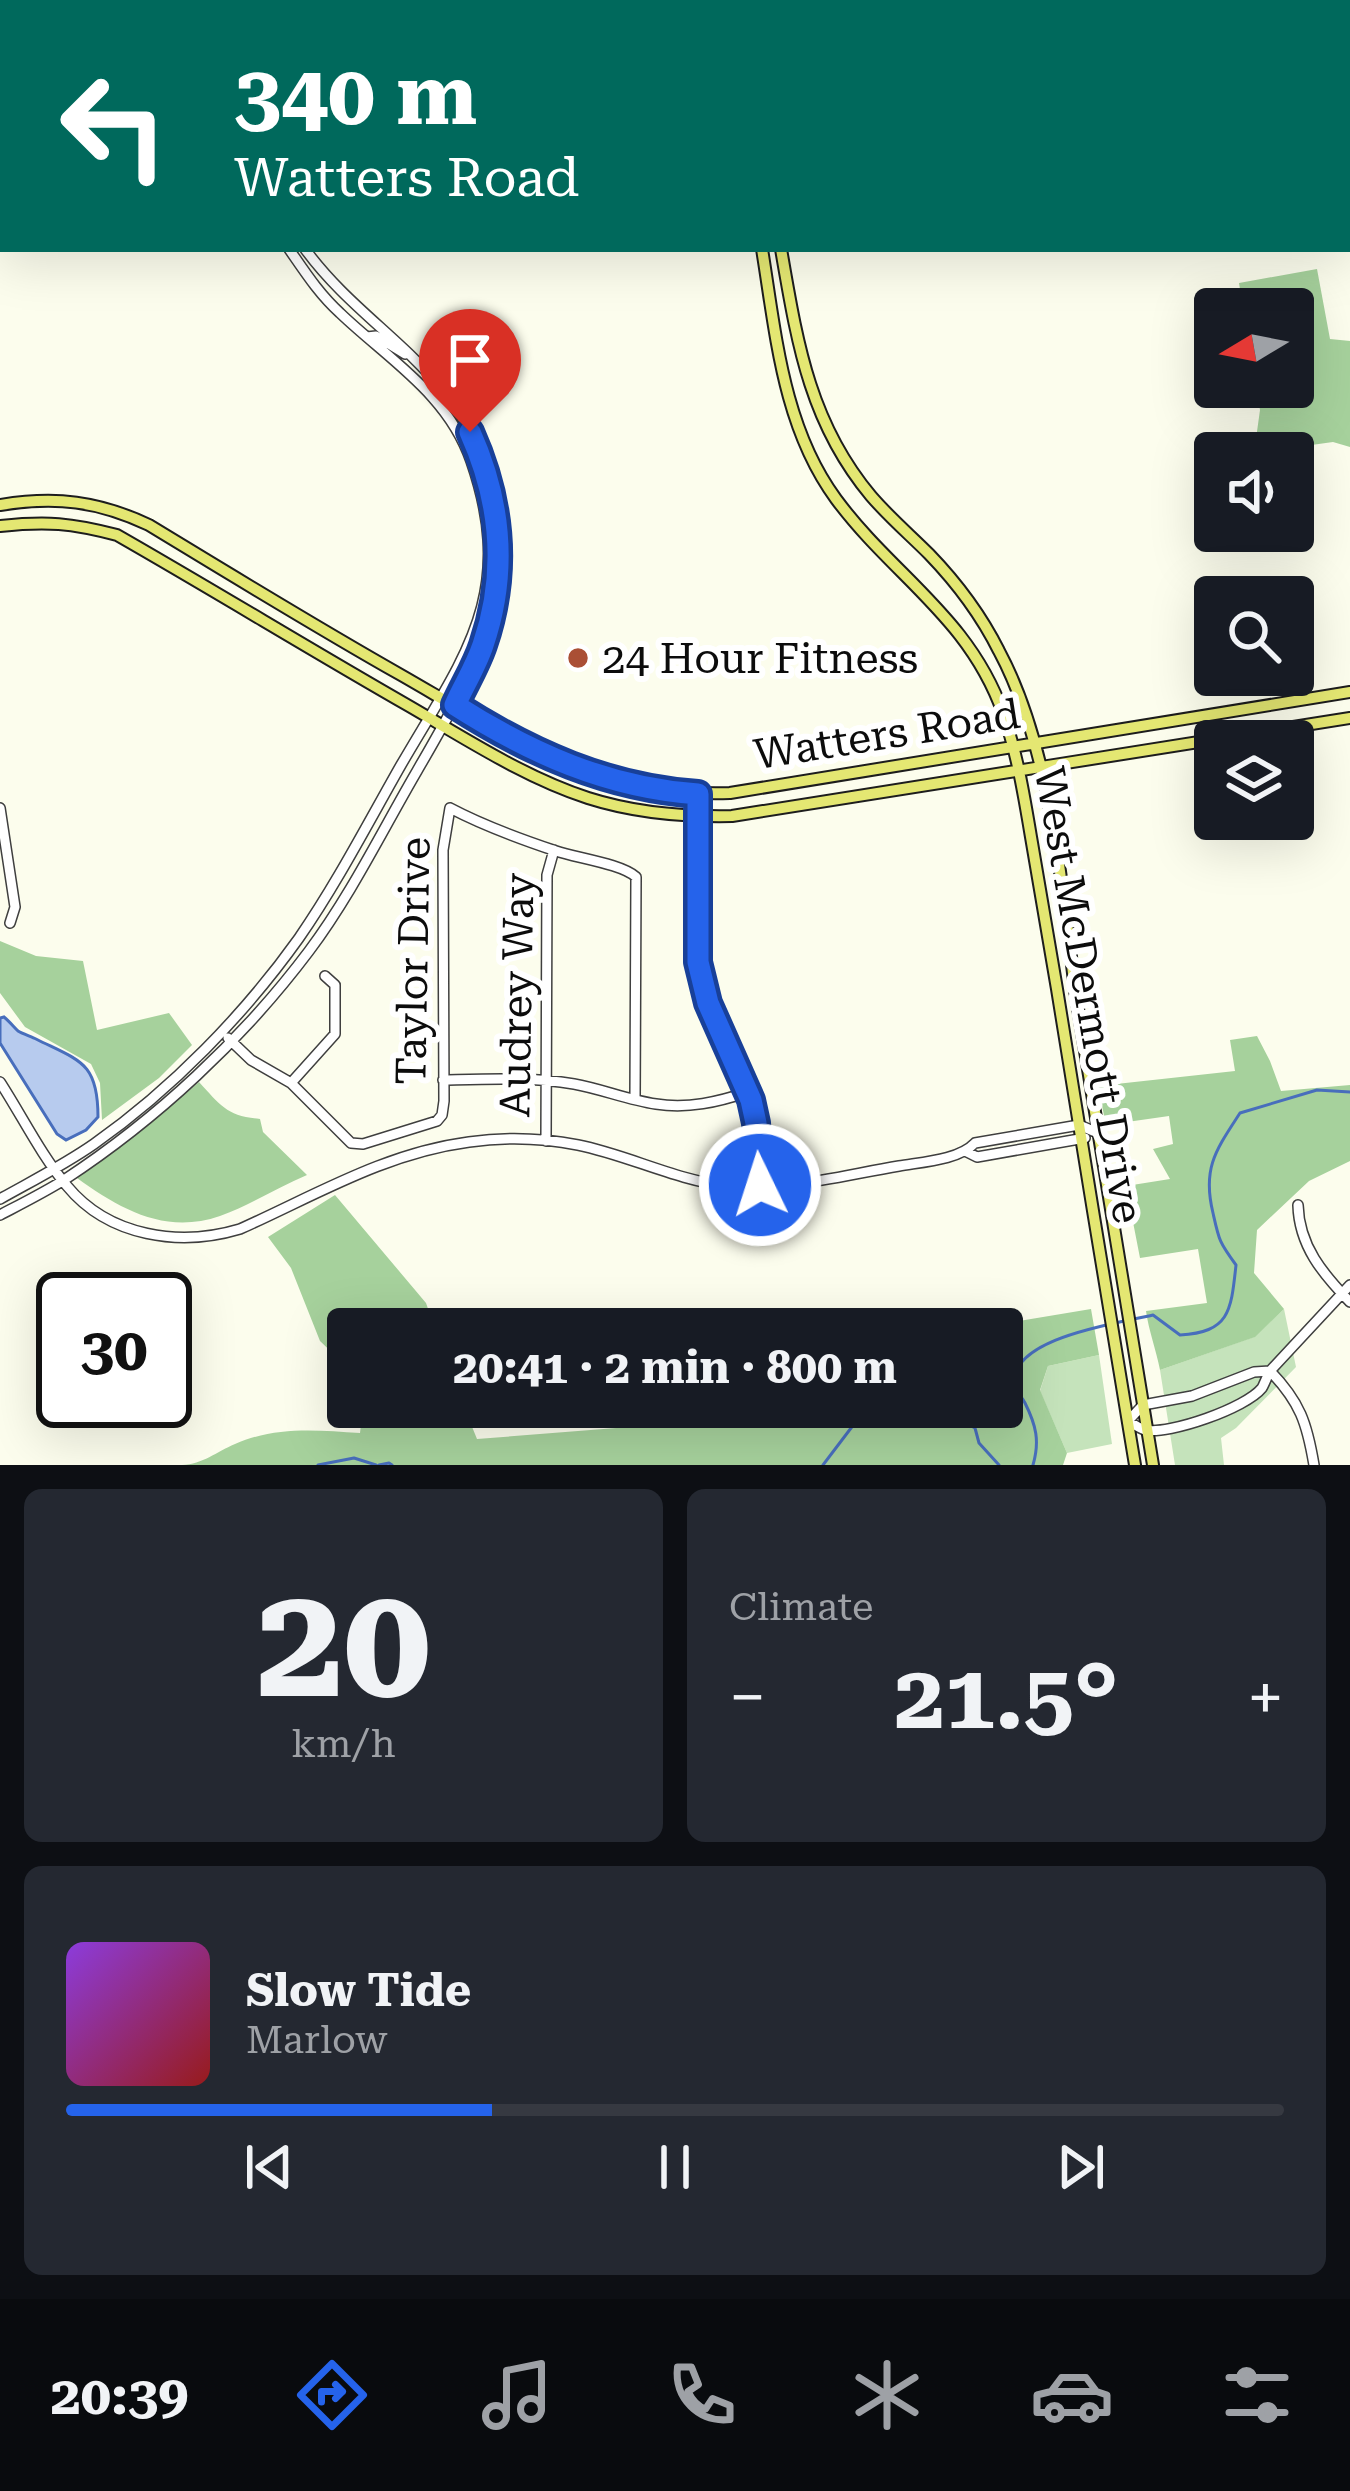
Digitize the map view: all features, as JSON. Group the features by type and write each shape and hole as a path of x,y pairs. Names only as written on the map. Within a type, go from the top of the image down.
{"main road":[{"name":"West McDermott Drive","path":"762,252 783,376 799,431 823,479 859,526 946,615 982,665 1013,746 1135,1465"},
{"name":"West McDermott Drive","path":"782,252 804,372 838,449 890,517 958,586 999,650 1035,743 1153,1465"},
{"path":"783,376 804,372"},
{"name":"Watters Road","path":"0,505 56,500 117,510 523,745 581,771 638,787 730,793 1350,692"},
{"name":"Watters Road","path":"0,526 72,523 117,536 542,780 588,798 655,813 732,816 1350,718"},
{"path":"908,577 930,555"},
{"path":"1047,934 1068,930"}],"street":[{"path":"0,1199 55,1169 136,1113 253,995 297,940 472,640 486,593 488,529 470,458 421,382 321,294 291,252"},
{"path":"0,1215 63,1180 154,1113 231,1041 310,950 455,705 476,664 492,615 500,550 496,509 470,432 424,367 323,274 307,252"},
{"path":"367,337 376,335 424,367"},
{"path":"488,567 487,604 492,615"},
{"path":"1168,722 1172,744"},
{"path":"698,794 698,962 708,1003 748,1092 756,1123 760,1185"},
{"path":"0,808 15,907 10,923"},
{"name":"Taylor Drive","path":"291,1083 351,1143 363,1144 431,1124 442,1115 443,850 450,808 554,850"},
{"path":"554,850 634,873 635,1099"},
{"name":"Audrey Way","path":"546,1142 547,875 554,850"},
{"path":"221,1030 251,1060 291,1083 335,1034 335,986 325,976"},
{"path":"443,1080 571,1083 682,1106 748,1092"},
{"path":"0,1082 55,1169 80,1199 116,1222 148,1234 193,1239 240,1229 394,1158 468,1142 517,1138 578,1145 728,1186 824,1178 1078,1125 1098,1132"},
{"path":"967,1151 977,1157 1098,1132"},
{"path":"1270,1371 1254,1372 1192,1396 1143,1405 1127,1421 1147,1431 1187,1424 1248,1399 1347,1293 1312,1256 1299,1225 1298,1205"},
{"path":"1270,1371 1298,1405 1314,1465"}],"green space":[{"path":"1317,269 1330,339 1350,341 1350,447 1333,442 1314,445 1314,432 1257,432 1260,408 1314,408 1314,288 1240,288 1239,283"},
{"path":"0,941 36,956 83,961 97,1030 169,1013 192,1045 159,1078 102,1120 100,1083 91,1064 25,1027 0,993"},
{"path":"1257,1036 1281,1091 1350,1085 1350,1161 1309,1181 1257,1230 1254,1273 1284,1309 1255,1337 1160,1370 1146,1311 1207,1303 1198,1249 1140,1258 1126,1186 1170,1179 1153,1149 1173,1144 1169,1116 1106,1125 1098,1086 1235,1071 1230,1040"},
{"path":"199,1082 225,1108 260,1119 263,1132 307,1175 220,1216 180,1222 127,1209 77,1178 137,1134"},
{"path":"335,1195 428,1308 327,1308 327,1348 320,1341 291,1268 268,1237"},
{"path":"1091,1309 1099,1355 1048,1366 1040,1390 1067,1453 1063,1465 182,1465 266,1434 312,1430 473,1428 477,1439 616,1428 1023,1428 1023,1320"},
{"path":"1284,1309 1296,1367 1221,1438 1224,1465 1175,1465 1160,1370 1254,1337"},
{"path":"1099,1355 1112,1444 1067,1453 1040,1391 1048,1366"}],"water":[{"path":"0,1018 18,1031 75,1059 90,1074 98,1117 86,1130 66,1140 57,1134 0,1043"}],"waterway":[{"path":"1033,1465 1034,1426 1015,1387 1017,1370 1028,1356 1092,1328 1153,1315 1180,1335 1218,1324 1229,1307 1236,1265 1220,1241 1210,1197 1210,1171 1224,1138 1240,1113 1317,1090 1350,1092"},
{"path":"823,1465 851,1428"},
{"path":"975,1428 979,1443 999,1465"},
{"path":"318,1465 354,1458 376,1465"},
{"path":"379,1465 392,1465"}],"place":[{"name":"24 Hour Fitness","path":"578,658"}],"route":[{"path":"470,432 496,509 500,558 486,635 455,705 570,767 638,787 698,794 698,962 708,1003 751,1100 760,1185"}]}
